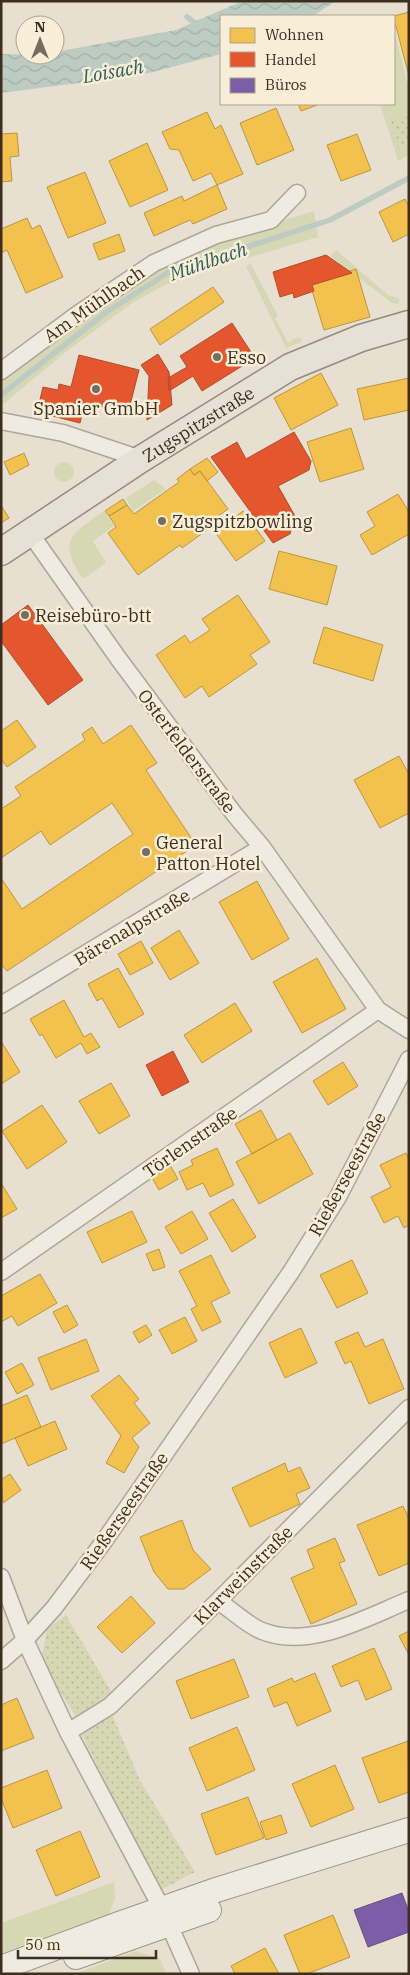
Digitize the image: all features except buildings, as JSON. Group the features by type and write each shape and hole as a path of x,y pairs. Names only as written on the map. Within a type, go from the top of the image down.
{"main road":[{"name":"Zugspitzstraße","path":"1,552 141,459 290,367 361,338 409,324"},
{"path":"28,1974 293,1866 317,1861 409,1830"},
{"path":"1,1968 165,1917"}],"street":[{"name":"Am Mühlbach","path":"1,371 78,314 154,262 216,235 271,220 297,193"},
{"path":"1,421 63,433 141,459"},
{"name":"Osterfelderstraße","path":"30,533 118,658 235,815 262,847 378,1010 409,1030"},
{"name":"Bärenalpstraße","path":"1,1005 262,847"},
{"name":"Törlenstraße","path":"1,1272 378,1010"},
{"name":"Rießerseestraße","path":"1,1661 25,1640 54,1608 102,1544 291,1272 338,1196 409,1059"},
{"name":"Klarweinstraße","path":"68,1732 110,1706 218,1601 409,1408"},
{"path":"1,1577 25,1640 68,1732 165,1917 191,1974"},
{"path":"218,1601 262,1631 284,1636 312,1636 349,1624 409,1600"}],"green space":[{"path":"395,32 409,91 409,155 398,161 380,105 395,105"},
{"path":"409,115 409,146 398,148 390,122"},
{"path":"314,211 318,237 227,264 163,286 132,303 67,351 1,406 1,376 161,265 246,232"},
{"path":"336,250 388,295 400,299 398,304 392,303 330,256"},
{"path":"251,264 278,316 275,318 288,343 298,337 303,341 286,348 246,266"},
{"path":"64,462 71,465 74,472 71,479 64,482 57,479 54,472 57,465"},
{"path":"154,480 166,489 133,511 126,498"},
{"path":"104,511 114,526 93,541 106,563 83,579 71,555 69,547 71,539 83,526"},
{"path":"66,1615 112,1693 77,1718 41,1663 47,1629"},
{"path":"111,1712 140,1780 195,1872 159,1891 81,1733"},
{"path":"114,1882 115,1898 109,1914 1,1954 1,1923"},
{"path":"136,1951 160,1959 166,1974 75,1974"}],"water":[{"name":"Loisach","path":"242,1 336,1 315,15 220,15 220,54 141,75 1,93 1,54 15,54 15,65 65,65 65,50 176,30"}],"waterway":[{"path":"187,17 199,26"},
{"name":"Mühlbach","path":"1,395 105,313 169,272 330,220 409,178"}],"place":[{"name":"Esso","path":"217,357"},
{"name":"Spanier GmbH","path":"96,389"},
{"name":"Zugspitzbowling","path":"162,521"},
{"name":"Reisebüro-btt","path":"25,615"},
{"name":"General Patton Hotel","path":"146,852"}]}
